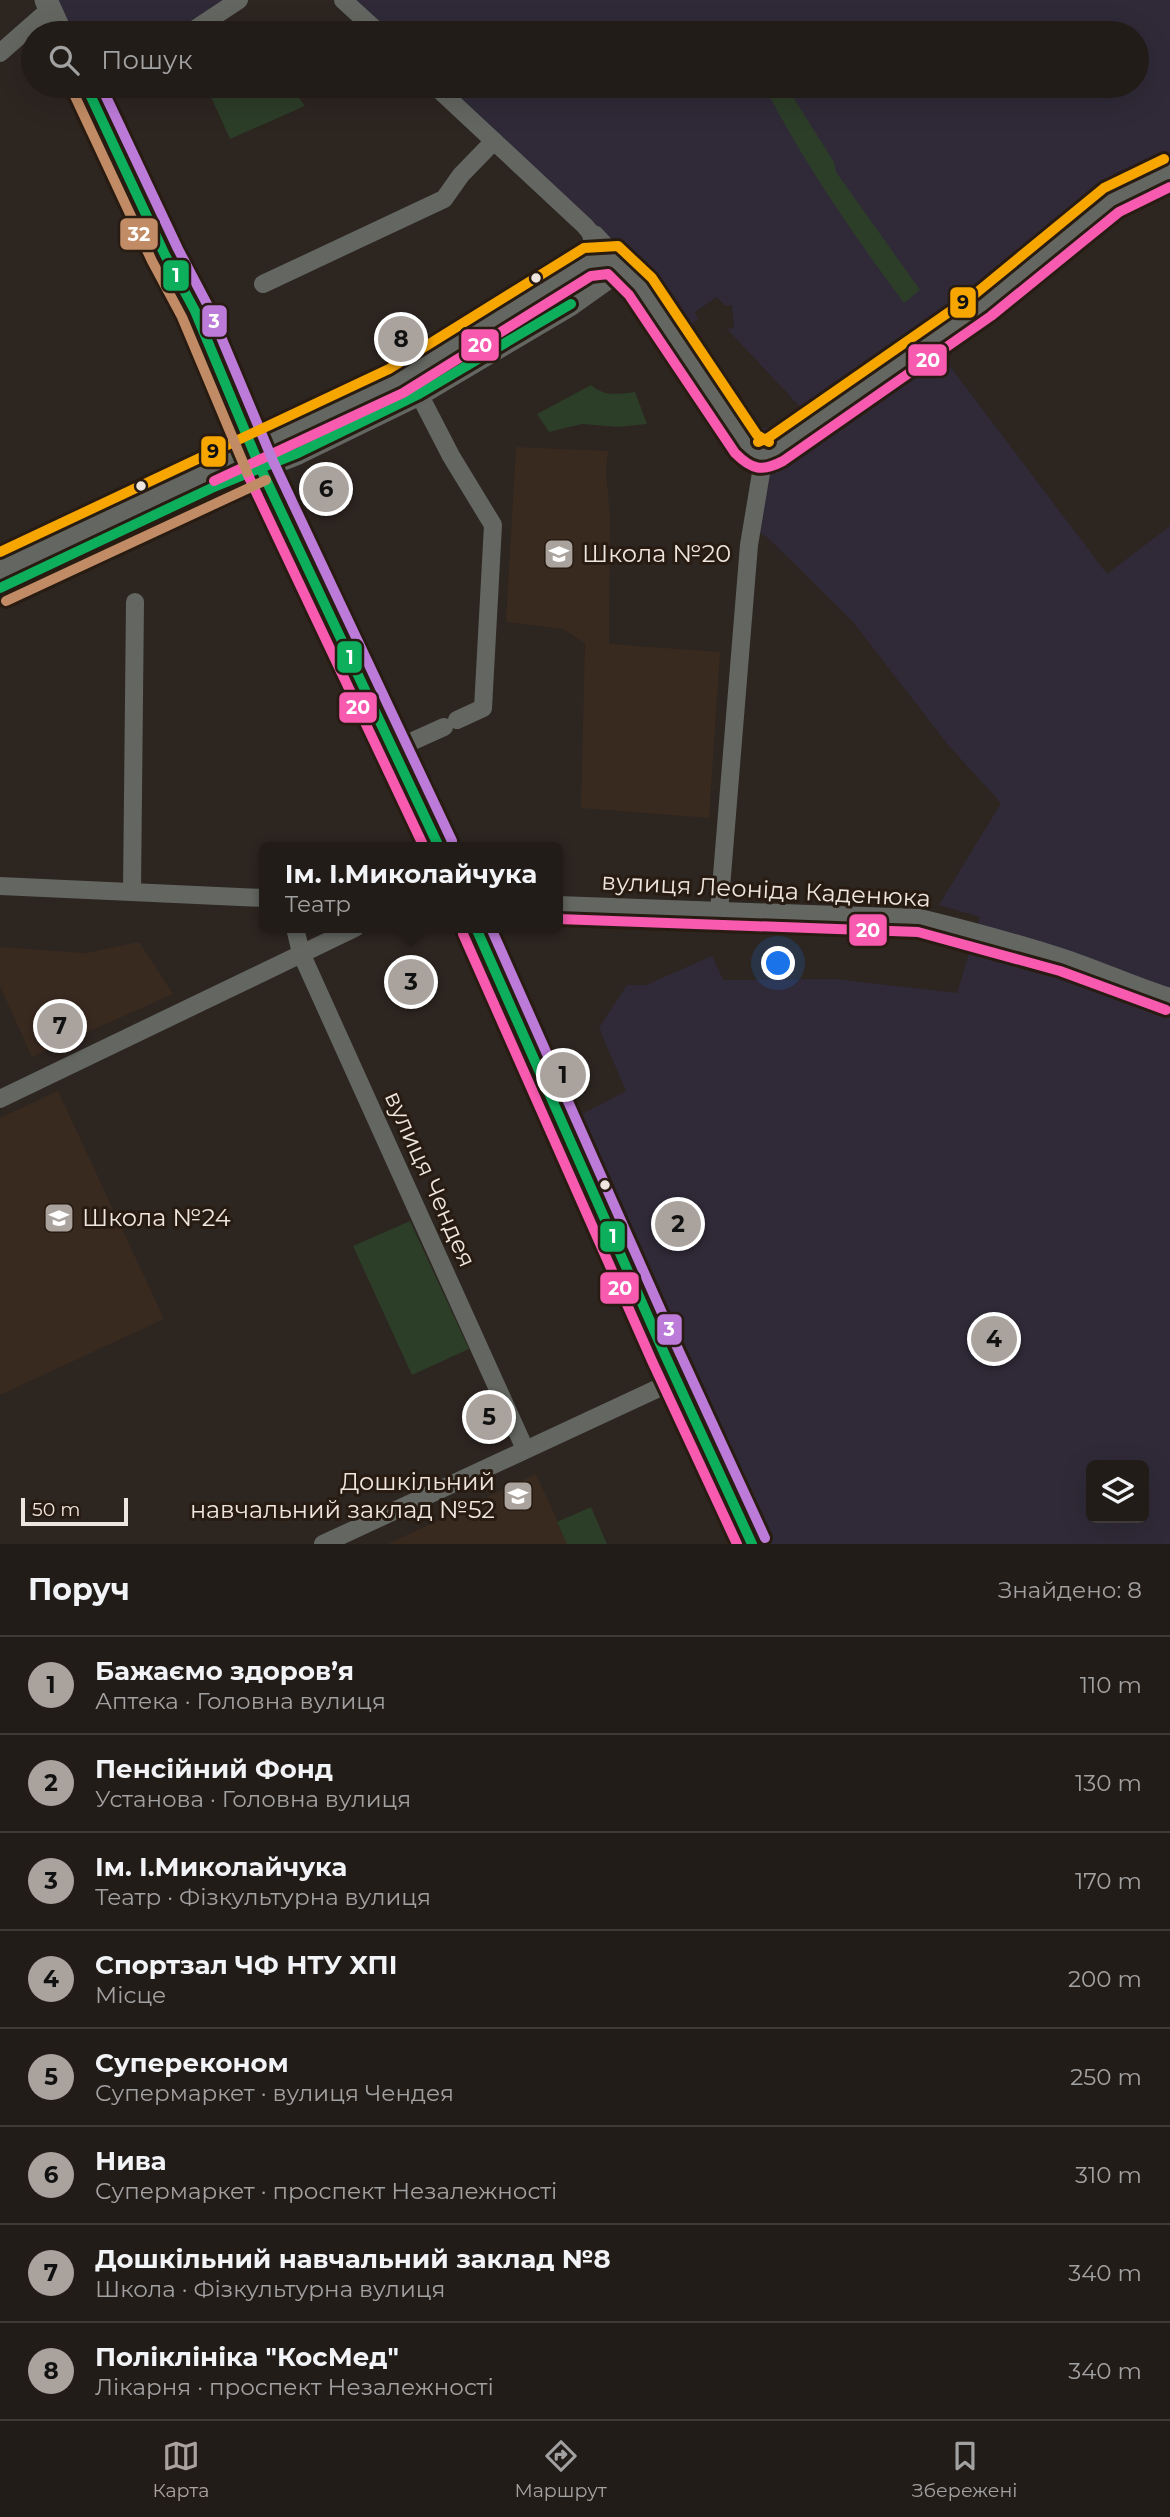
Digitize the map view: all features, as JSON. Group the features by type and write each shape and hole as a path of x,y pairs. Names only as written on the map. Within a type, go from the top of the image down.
{"main road":[{"path":"48,5 55,21"},
{"path":"98,98 165,255 195,311 256,457 437,842"},
{"path":"594,237 631,277 746,444 753,451 764,455 983,305 1111,200 1170,172"},
{"path":"0,567 256,457 396,381 586,262 593,253 594,237"},
{"path":"586,262 613,259"},
{"path":"0,588 216,486 256,457 298,453 419,394 571,304 609,277 631,277"},
{"path":"478,933 676,1380 752,1544"}],"street":[{"path":"207,21 239,0"},
{"path":"343,0 366,21"},
{"path":"32,21 48,5"},
{"path":"0,53 21,32"},
{"path":"448,98 586,226 594,237"},
{"path":"263,284 444,200 461,175 494,141"},
{"path":"393,750 483,708 493,525 451,456 419,394"},
{"path":"719,912 749,545 764,455"},
{"path":"132,891 135,602"},
{"path":"0,886 259,898"},
{"name":"вулиця Леоніда Каденюка","path":"563,905 920,918 1067,959 1170,997"},
{"name":"вулиця Чендея","path":"296,933 301,953 525,1449"},
{"path":"0,1099 344,933"},
{"path":"323,1544 676,1380"}],"shaded area":[{"path":"47,0 237,0 205,21 57,21"},
{"path":"344,0 1170,0 1170,169 933,344 1107,574 1170,526 1170,1544 756,1544 567,1122 626,1091 599,1028 627,985 646,985 712,956 723,980 835,979 957,993 980,917 939,905 1001,803 949,746 853,622 767,537 752,529 763,455 640,286 448,98 1149,98 1149,21 367,21","holes":["717,297 725,305 732,305 734,328 727,329 805,412 784,427 764,428 751,424 686,328 698,319 695,312"]},
{"path":"516,447 608,451 606,472 610,515 609,644 720,652 709,818 581,808 585,643 563,629 506,622"},
{"path":"139,942 173,994 32,1057 0,986 0,947 86,953"},
{"name":"Школа №24","path":"58,1091 164,1319 0,1395 0,1118"},
{"name":"Дошкільний навчальний заклад №52","path":"536,1474 568,1544 388,1544"}],"green space":[{"path":"211,98 299,98 305,106 230,139"},
{"path":"771,98 794,98 834,162 836,172 920,290 904,303 829,197"},
{"path":"591,385 606,393 635,392 647,424 618,427 582,424 549,432 537,414"},
{"path":"410,1221 469,1349 412,1375 353,1246"},
{"path":"591,1507 607,1544 567,1544 557,1522"}],"transit line":[{"name":"32","path":"76,98 152,261 182,317 247,472"},
{"name":"1","path":"92,98 165,255 195,311 260,467 437,842"},
{"name":"3","path":"107,98 208,306 273,461 452,841"},
{"name":"9","path":"758,442 768,438 975,294 1104,188 1164,159"},
{"name":"20","path":"214,481 403,393 591,276 608,274 629,295 735,453 752,466 769,467 783,461 991,316 1119,212 1170,187"},
{"name":"9","path":"0,552 389,369 584,248 618,246 652,278 757,435 769,442"},
{"name":"1","path":"0,588 216,486 298,453 419,394 571,304"},
{"name":"20","path":"247,473 422,842"},
{"name":"32","path":"6,601 266,480"},
{"name":"20","path":"563,919 918,932 1060,971 1166,1010"},
{"name":"1","path":"478,933 665,1355 752,1544"},
{"name":"3","path":"493,933 765,1538"},
{"name":"20","path":"463,934 652,1361 737,1544"}],"place":[{"name":"Поліклініка \"КосМед\"","path":"401,339"},
{"name":"Нива","path":"326,489"},
{"name":"Школа №20","path":"559,554"},
{"name":"Ім. І.Миколайчука","path":"411,982"},
{"name":"Дошкільний навчальний заклад №8","path":"60,1026"},
{"name":"Бажаємо здоровʼя","path":"563,1075"},
{"name":"Школа №24","path":"59,1218"},
{"name":"Пенсійний Фонд","path":"678,1224"},
{"name":"Спортзал ЧФ НТУ ХПІ","path":"994,1339"},
{"name":"Супереконом","path":"489,1417"},
{"name":"Дошкільний навчальний заклад №52","path":"518,1496"}]}
